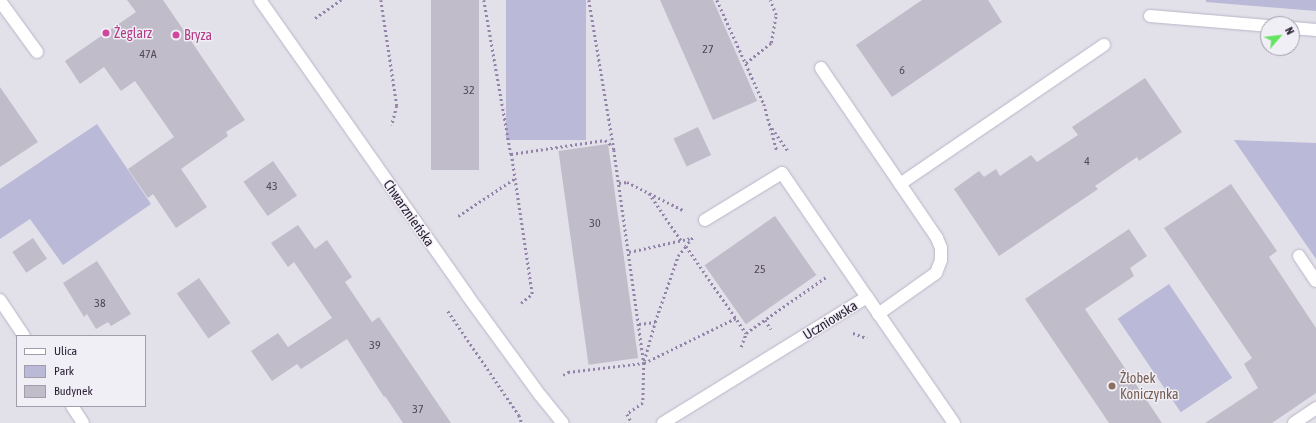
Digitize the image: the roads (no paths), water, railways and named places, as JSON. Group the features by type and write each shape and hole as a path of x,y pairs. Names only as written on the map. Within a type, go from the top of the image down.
{"main road":[{"name":"Chwarznieńska","path":"260,0 471,301 540,395 563,423"},
{"path":"0,1 37,52"},
{"path":"1150,16 1260,25"},
{"path":"1300,29 1316,30"},
{"path":"900,184 1104,45"},
{"path":"821,68 900,184 941,248 941,260 936,273 878,314"},
{"path":"704,220 782,173 867,297"},
{"path":"1299,256 1316,281"},
{"name":"Uczniowska","path":"663,423 867,297 954,423"},
{"path":"0,300 23,335"},
{"path":"73,407 84,423"},
{"path":"1294,423 1316,408"}],"place":[{"name":"Żeglarz","path":"106,33"},
{"name":"Bryza","path":"176,35"},
{"name":"Żłobek Koniczynka","path":"1112,386"}]}
